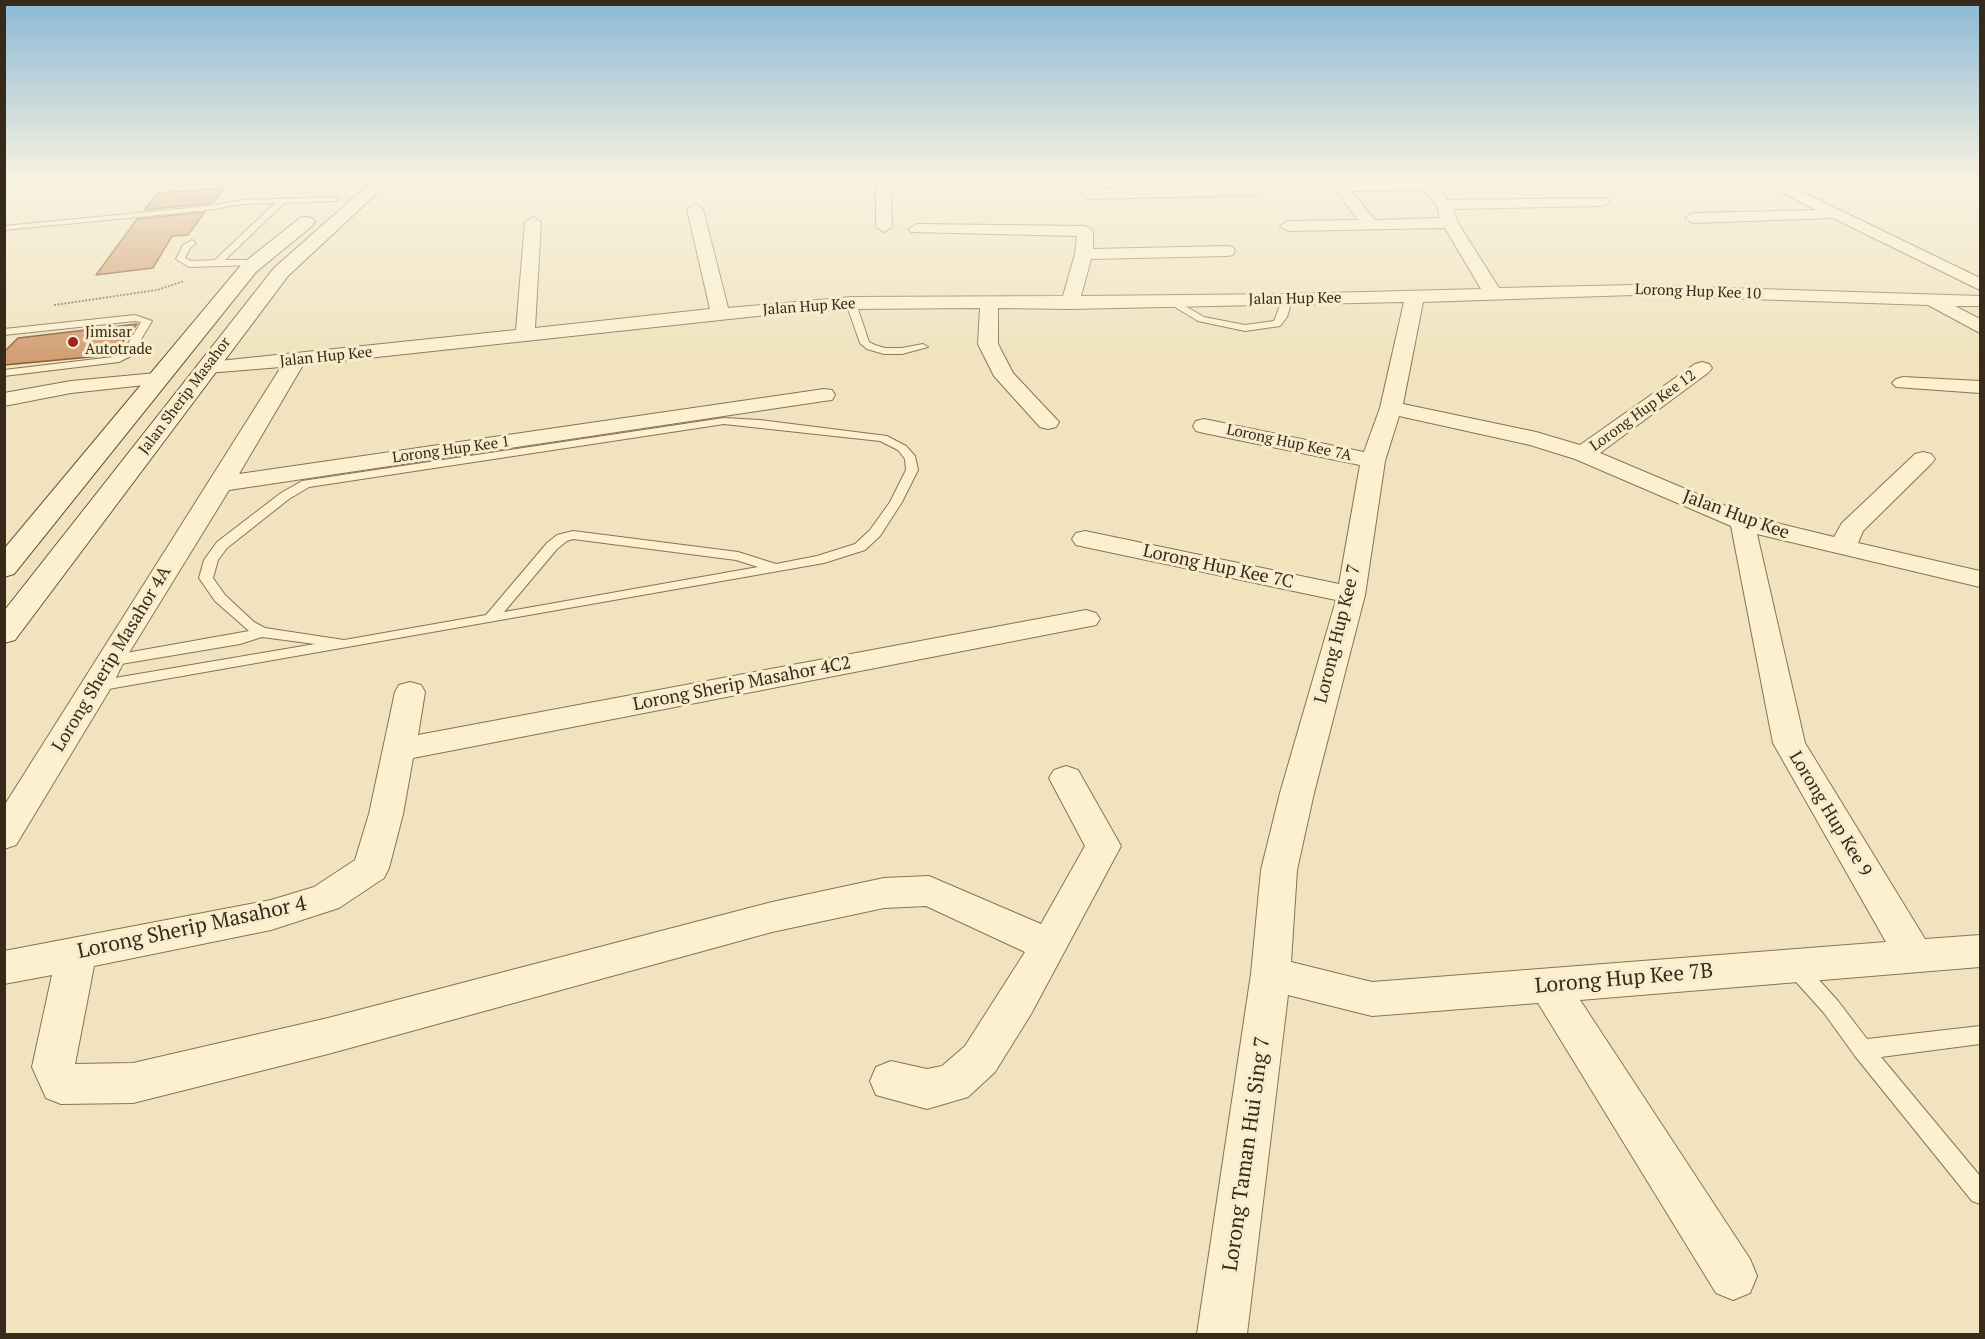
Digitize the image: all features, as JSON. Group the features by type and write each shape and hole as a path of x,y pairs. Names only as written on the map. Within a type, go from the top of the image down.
{"main road":[{"name":"Jalan Sherip Masahor","path":"4,568 156,379 256,262 284,239"},
{"name":"Jalan Sherip Masahor","path":"4,633 281,272 317,239"}],"street":[{"path":"525,335 532,239"},
{"path":"702,239 720,314"},
{"path":"1070,303 1084,254 1085,239"},
{"path":"1460,239 1494,295"},
{"path":"1888,239 1980,285"},
{"path":"1084,254 1227,251"},
{"name":"Lorong Hup Kee 10","path":"1412,309 1494,295 1632,290 1980,301"},
{"name":"Jalan Hup Kee","path":"207,368 720,314 851,303 1070,303 1372,297 1412,309"},
{"path":"1930,300 1980,327"},
{"path":"989,303 988,344 1004,376 1048,422"},
{"name":"Lorong Hup Kee 7","path":"1271,974 1279,870 1297,793 1351,595 1373,461 1391,408 1412,309"},
{"path":"221,484 296,360"},
{"name":"Lorong Hup Kee 12","path":"1583,454 1702,368"},
{"path":"4,400 71,387 156,379"},
{"path":"1903,383 1980,387"},
{"name":"Lorong Hup Kee 1","path":"221,484 824,395"},
{"name":"Jalan Hup Kee","path":"1391,408 1536,439 1583,454 1743,522 1980,579"},
{"name":"Lorong Hup Kee 7A","path":"1204,426 1373,461"},
{"path":"1844,547 1851,528 1923,459"},
{"name":"Lorong Sherip Masahor 4A","path":"4,836 221,484"},
{"name":"Lorong Hup Kee 9","path":"1743,522 1789,743 1914,955"},
{"name":"Lorong Hup Kee 7C","path":"1085,539 1351,595"},
{"name":"Lorong Sherip Masahor 4C2","path":"398,750 1086,619"},
{"name":"Lorong Sherip Masahor 4","path":"4,968 271,915 326,898 371,868 386,814 410,692"},
{"path":"891,1081 927,1089 953,1083 980,1059 1049,945 1103,846 1066,778"},
{"path":"78,952 65,1002 53,1067 61,1084 133,1083 328,1035 772,918 884,893 929,891 1049,945"},
{"name":"Lorong Hup Kee 7B","path":"1271,974 1372,999 1980,951"},
{"name":"Lorong Taman Hui Sing 7","path":"1222,1335 1271,974"},
{"path":"1548,985 1733,1276"}],"lane":[{"path":"222,262 244,239"},
{"path":"192,243 186,247 180,259 189,264 256,262"},
{"path":"1170,301 1201,319 1245,328 1277,324 1287,300"},
{"path":"851,303 865,343 871,347 884,351 902,351 923,347"},
{"path":"4,332 135,318 147,321 123,357 4,373"},
{"path":"71,387 74,365"},
{"path":"103,674 343,644 819,560 860,547 875,533 896,501 912,470 911,458 902,448 883,438 873,436 724,421 306,484 285,496 222,545 211,560 206,578 220,598 249,625 261,632 343,644"},
{"path":"490,619 552,546 562,538 573,535 738,556 773,567"},
{"path":"103,674 261,632"},
{"path":"1793,965 1830,1007 1980,1192"},
{"path":"1862,1049 1980,1035"}],"path":[{"path":"54,305 157,291 176,285 222,262"}],"building":[{"path":"122,239 170,239 153,268 96,275"},
{"path":"137,324 112,355 4,365 4,352 18,338"}],"place":[{"name":"Jimisar Autotrade","path":"73,342"}]}
